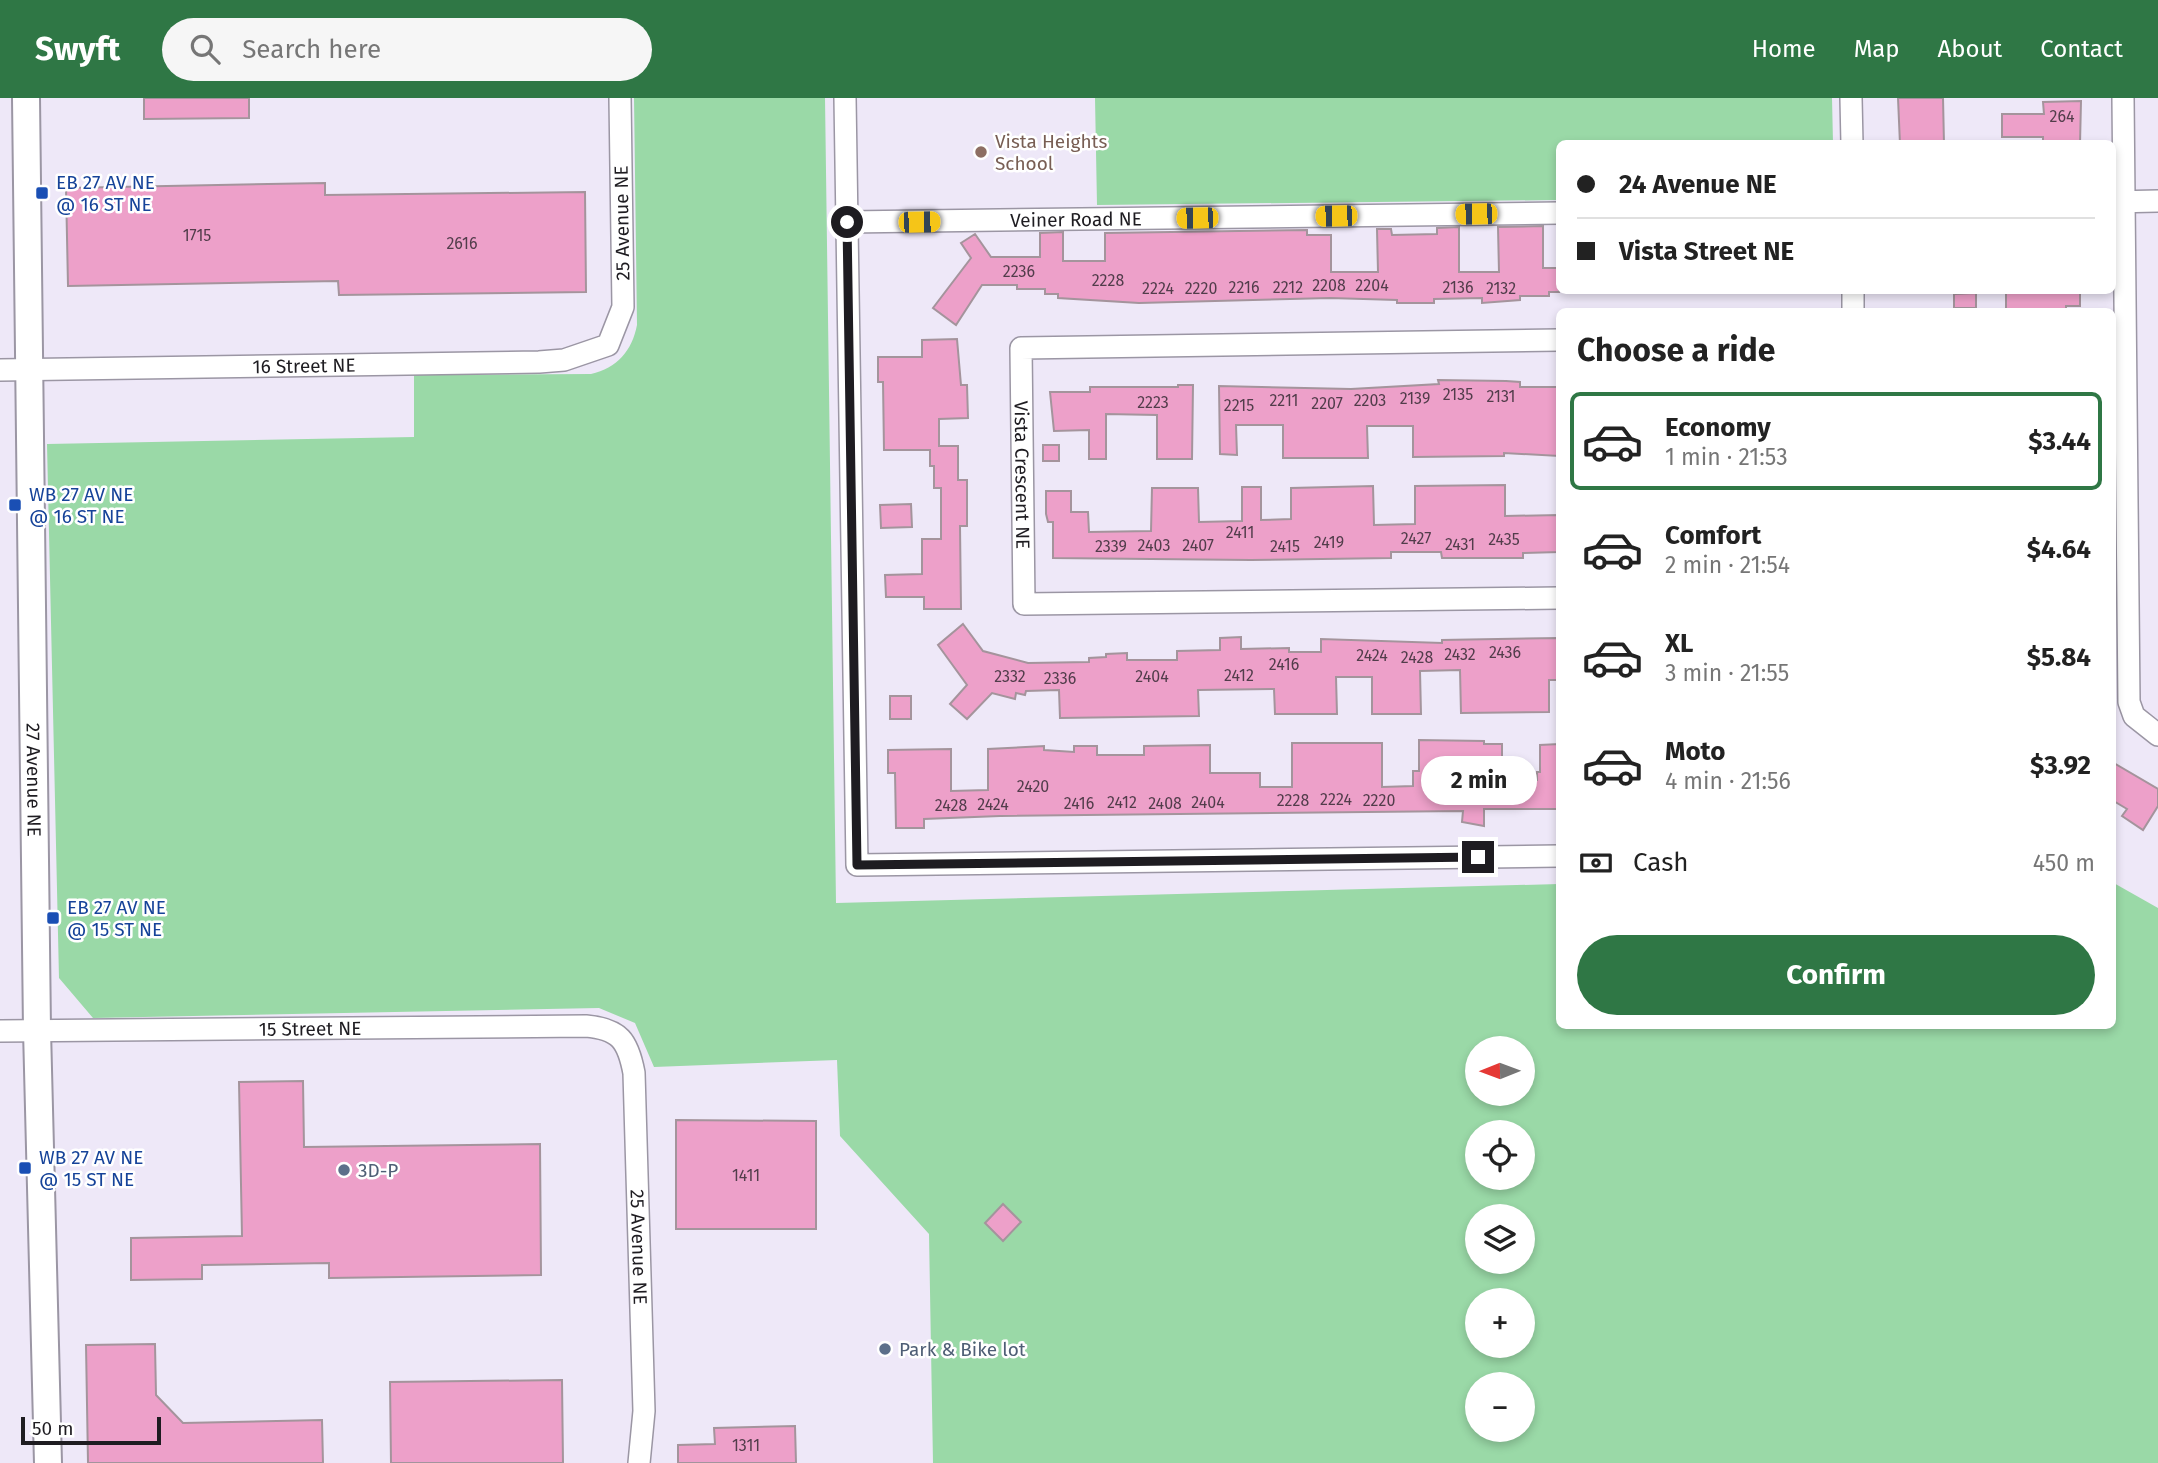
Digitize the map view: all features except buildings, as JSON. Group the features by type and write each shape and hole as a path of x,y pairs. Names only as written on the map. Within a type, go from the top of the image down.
{"street":[{"name":"27 Avenue NE","path":"26,98 37,1030 48,1463"},
{"name":"25 Avenue NE","path":"608,345 623,307 620,98"},
{"path":"845,98 857,865 1556,856"},
{"path":"1851,98 1852,140"},
{"path":"2123,98 2118,202 2120,644 2129,702 2134,716 2158,735"},
{"path":"2118,202 2158,201"},
{"name":"Veiner Road NE","path":"847,222 1556,213"},
{"name":"Vista Crescent NE","path":"1556,340 1021,348 1024,604 1556,598"},
{"name":"16 Street NE","path":"0,370 552,361 564,360 608,345"},
{"name":"15 Street NE","path":"0,1031 586,1026 606,1028 618,1035"},
{"name":"25 Avenue NE","path":"618,1035 630,1053 634,1073 644,1411 639,1463"}],"green space":[{"path":"634,98 825,98 836,903 1556,884 1556,1029 2116,1029 2116,884 2158,908 2158,1463 933,1463 929,1234 840,1136 837,1060 654,1067 635,1023 599,1008 93,1018 59,978 47,444 414,437 414,375 591,374 616,363 631,343 637,325"},
{"path":"1095,98 1832,98 1833,140 1556,140 1556,200 1097,205"}],"place":[{"name":"Vista Heights School","path":"981,152"},
{"name":"EB 27 AV NE @ 16 ST NE","path":"42,193"},
{"name":"WB 27 AV NE @ 16 ST NE","path":"15,505"},
{"name":"EB 27 AV NE @ 15 ST NE","path":"53,918"},
{"name":"WB 27 AV NE @ 15 ST NE","path":"25,1168"},
{"name":"3D-P","path":"344,1170"},
{"name":"Park & Bike lot","path":"885,1349"}],"route":[{"path":"847,222 857,865 1478,857"}]}
